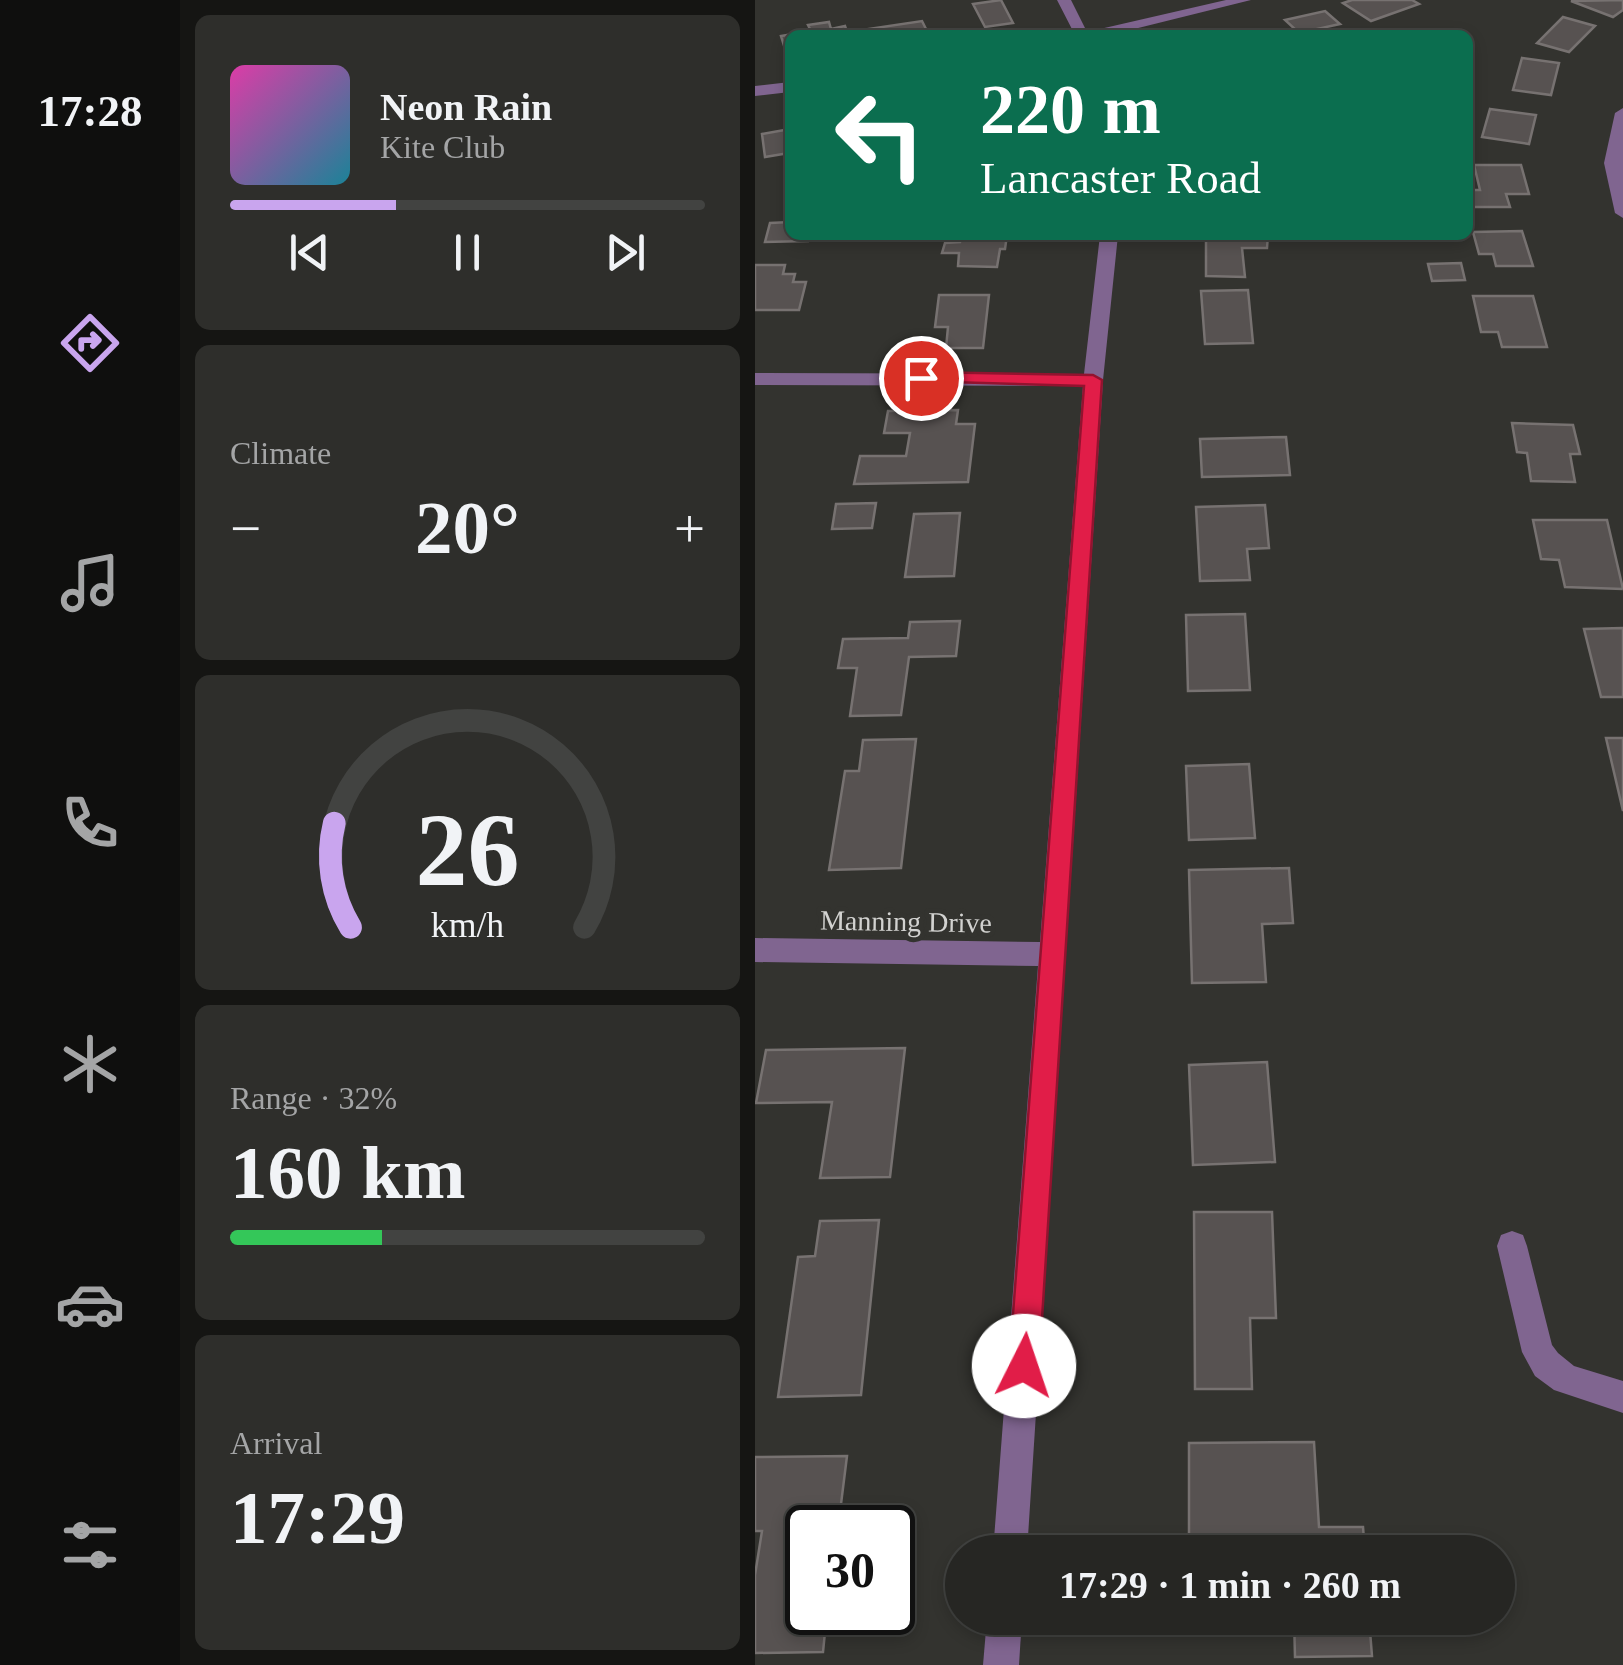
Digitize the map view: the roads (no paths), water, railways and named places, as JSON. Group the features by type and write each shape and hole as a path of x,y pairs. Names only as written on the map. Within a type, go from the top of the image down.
{"street":[{"path":"1064,0 1079,30"},
{"path":"1113,30 1244,0"},
{"path":"755,91 785,87"},
{"path":"1623,113 1612,164 1623,213"},
{"path":"1011,1535 1093,380 1108,240"},
{"path":"755,379 1093,380"},
{"name":"Manning Drive","path":"755,950 1055,954"},
{"path":"1512,1246 1538,1352 1546,1366 1556,1377 1623,1397"},
{"path":"1001,1665 1004,1635"}]}
